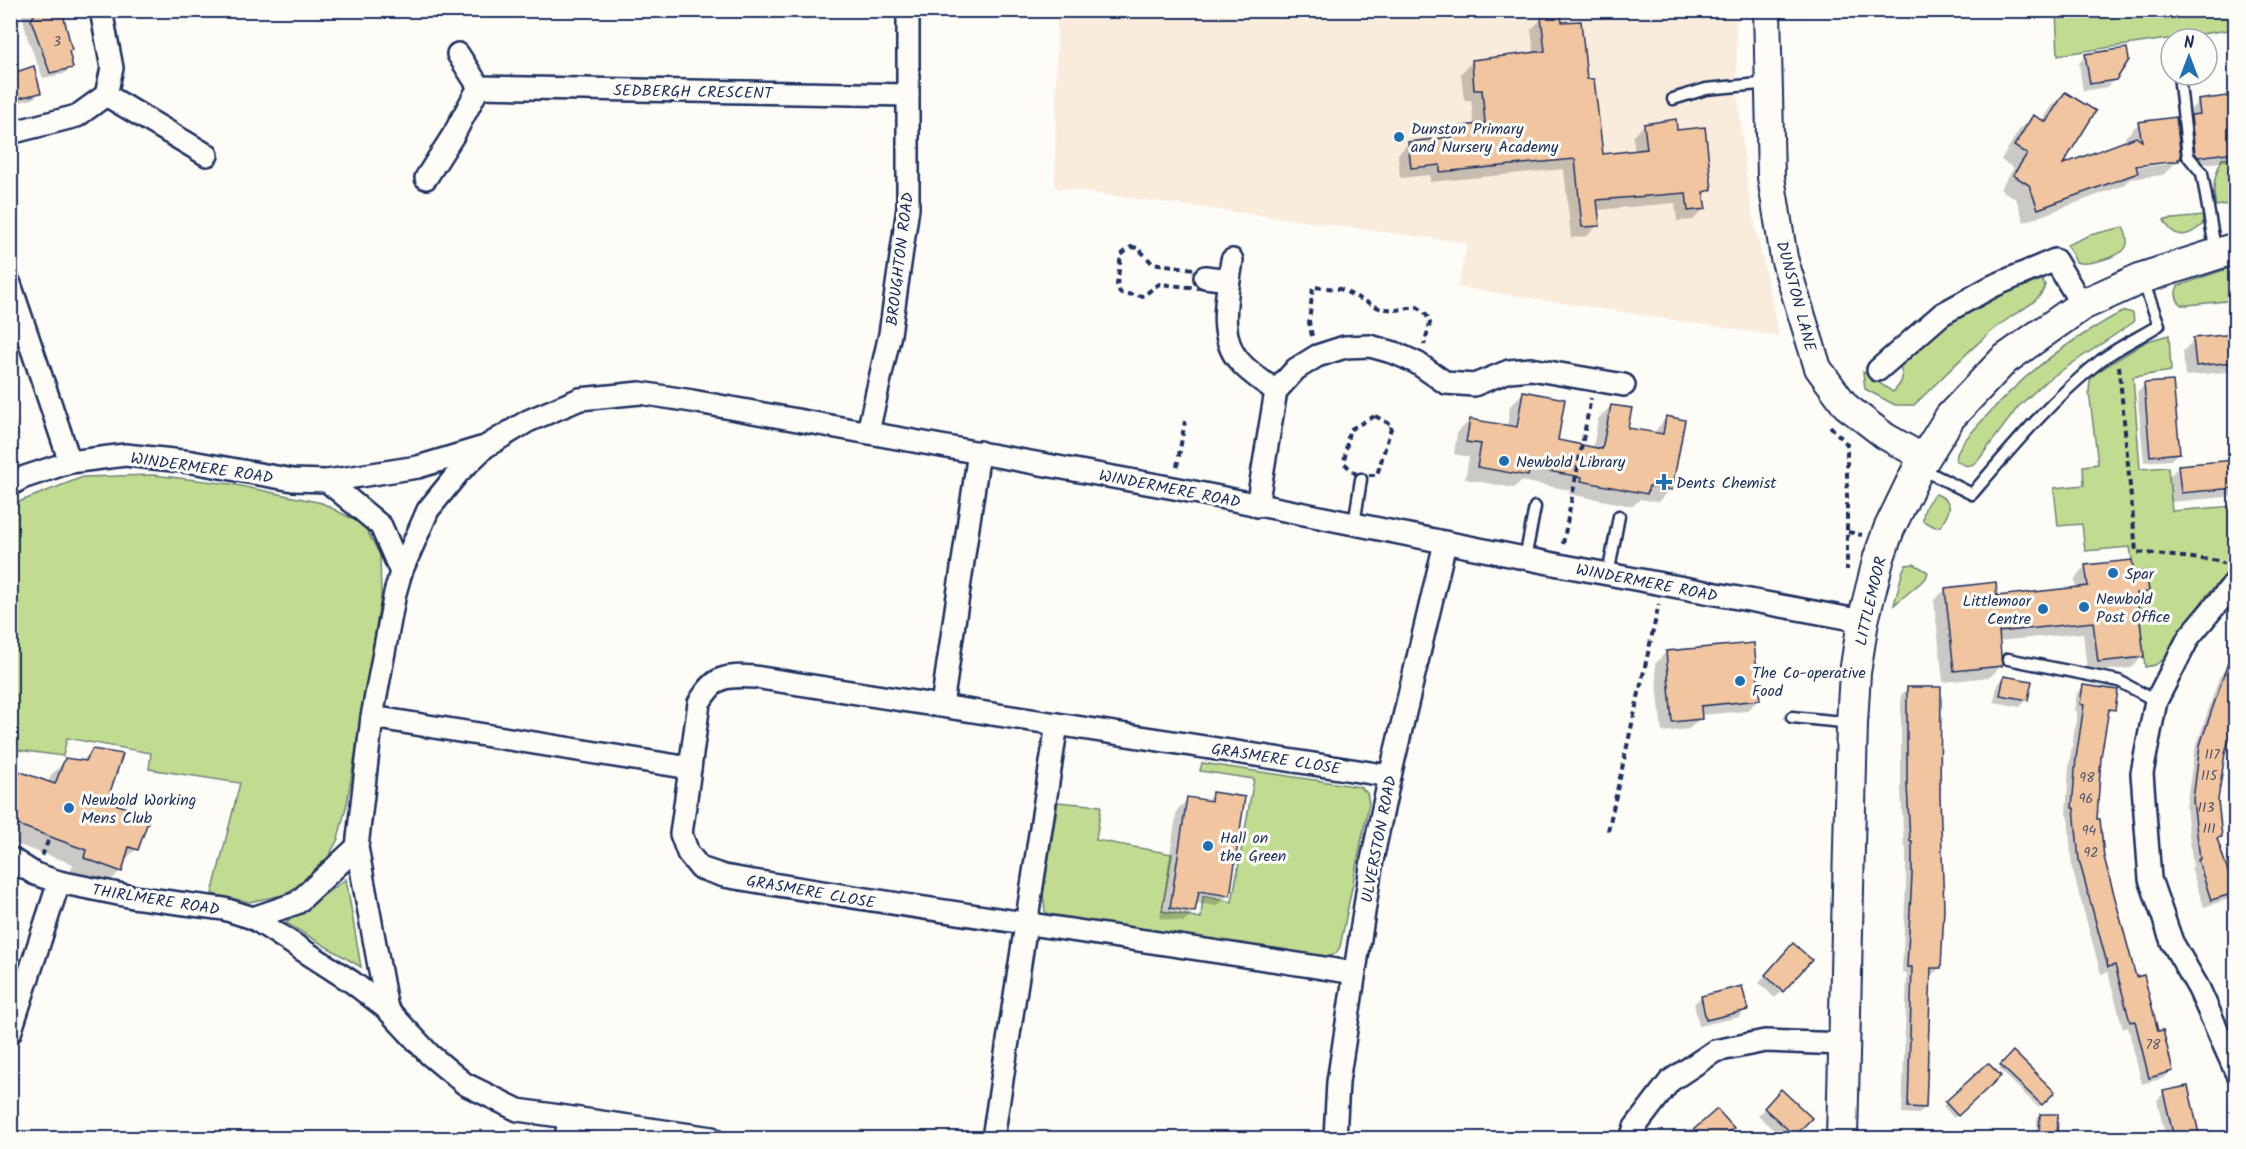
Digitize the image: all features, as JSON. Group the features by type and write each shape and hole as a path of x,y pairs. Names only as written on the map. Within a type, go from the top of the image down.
{"main road":[{"name":"LITTLEMOOR","path":"1842,1138 1855,673 1863,621 1881,550 1921,462 1950,417 2004,360 2082,305 2142,278 2226,251"}],"street":[{"path":"10,133 77,116 106,95 112,68 101,10"},
{"name":"BROUGHTON ROAD","path":"868,432 890,334 908,208 908,10"},
{"name":"DUNSTON LANE","path":"1767,10 1771,177 1784,258 1818,368 1846,406 1921,462"},
{"path":"426,178 454,134 479,87 459,54"},
{"name":"SEDBERGH CRESCENT","path":"479,87 908,94"},
{"path":"106,95 207,155"},
{"path":"1878,370 1942,314 1993,286 2055,260 2082,305"},
{"path":"1205,277 1231,270 1225,319 1228,341 1239,361 1276,391"},
{"path":"10,284 70,462"},
{"path":"1257,506 1276,391 1296,369 1317,356 1345,347 1370,346 1395,353 1417,363 1446,383 1474,385 1509,371 1531,369 1624,385"},
{"name":"WINDERMERE ROAD","path":"372,717 394,593 401,572 428,510 458,473 485,447 528,421 580,399 640,393 1174,488 1608,575 1863,621"},
{"name":"WINDERMERE ROAD","path":"10,485 22,478 70,462 124,455 192,462 293,480 327,481 418,467 485,447"},
{"path":"942,705 979,452"},
{"path":"327,481 381,526 401,572"},
{"name":"ULVERSTON ROAD","path":"1335,1138 1338,1082 1372,860 1445,543"},
{"path":"2232,575 2189,637 2156,701 2142,773 2150,879 2172,942 2199,989 2235,1072"},
{"name":"GRASMERE CLOSE","path":"1354,973 1028,922 885,903 724,876 700,868 688,852 681,834 699,703 710,684 732,675 755,677 1390,776"},
{"path":"387,1009 357,847 372,717 690,768"},
{"path":"993,1138 1057,724"},
{"path":"253,918 297,903 357,847"},
{"name":"THIRLMERE ROAD","path":"10,858 35,874 59,882 133,897 224,909 253,918 352,982 387,1009 430,1056 465,1084 518,1110 568,1128 712,1138"},
{"path":"10,1033 59,882"},
{"path":"1631,1138 1635,1127 1670,1081 1715,1052 1765,1041 1843,1044"}],"lane":[{"path":"1673,99 1706,89 1770,83"},
{"path":"2180,87 2188,156 2202,174 2226,251"},
{"path":"1921,462 1972,494 2017,440 2062,392 2102,359 2159,325 2142,278"},
{"path":"1354,525 1361,479"},
{"path":"1526,559 1534,507"},
{"path":"1608,575 1620,516"},
{"path":"2008,659 2120,681 2156,701"},
{"path":"1792,717 1852,723"}],"path":[{"path":"1131,247 1138,248 1152,263 1201,270 1205,277 1198,288 1159,284 1143,296 1120,293 1117,285 1121,255 1131,247"},
{"path":"1317,356 1309,322 1313,287 1340,289 1379,308 1396,310 1417,308 1425,312 1430,323 1417,363"},
{"path":"2118,350 2136,552 2220,561 2232,575"},
{"path":"1559,565 1594,379"},
{"path":"1375,416 1392,425 1391,432 1377,475 1368,475 1361,479 1344,463 1350,430 1375,416"},
{"path":"1174,488 1185,421"},
{"path":"1829,425 1847,444 1847,579"},
{"path":"1848,532 1861,535"},
{"path":"1608,831 1664,585"}],"shaded area":[{"name":"Dunston Primary and Nursery Academy","path":"1057,11 1736,11 1737,87 1748,192 1779,336 1458,287 1467,243 1055,188"}],"green space":[{"path":"2056,11 2235,11 2235,29 2219,31 2219,27 2159,27 2159,40 2058,55"},
{"path":"2235,158 2235,203 2216,206 2214,188 2219,165 2222,159"},
{"path":"2203,216 2203,224 2192,232 2182,235 2172,231 2164,220"},
{"path":"2123,227 2127,239 2126,247 2123,251 2103,260 2087,263 2076,262 2067,245 2090,235"},
{"path":"2235,266 2235,300 2188,305 2179,303 2176,294 2178,286"},
{"path":"2042,280 2045,285 2037,299 1986,336 1914,405 1895,405 1865,389 1863,372 1893,392 1902,380 1899,365 1959,315 1995,296"},
{"path":"2125,311 2133,313 2134,322 2046,381 2018,407 1977,462 1966,466 1956,460 1959,449 1969,436 2031,372 2074,341"},
{"path":"2169,335 2171,371 2133,377 2140,469 2168,467 2172,511 2235,506 2236,563 2207,595 2183,627 2165,658 2155,665 2145,667 2137,593 2149,591 2146,572 2134,573 2130,547 2085,551 2082,524 2058,526 2054,488 2084,485 2083,466 2098,464 2089,391 2090,381 2094,374 2147,341"},
{"path":"153,475 231,484 322,503 364,525 380,555 381,597 347,803 338,839 320,872 283,895 249,902 212,894 240,783 149,769 151,753 67,738 63,756 11,749 10,507 83,477"},
{"path":"1936,494 1946,500 1949,504 1949,511 1941,526 1935,527 1923,521 1923,513 1930,499"},
{"path":"1914,564 1928,572 1926,578 1894,605 1903,570 1906,565"},
{"path":"1202,763 1360,787 1367,793 1369,803 1340,947 1334,955 1319,957 1050,916 1045,911 1043,894 1058,802 1101,806 1096,840 1172,854 1162,911 1201,918 1203,896 1232,902 1254,779 1200,771"},
{"path":"346,879 361,967 286,923"}],"building":[{"path":"62,10 72,50 69,51 73,68 50,73 31,20 36,12"},
{"path":"1561,15 1562,22 1581,21 1587,79 1594,79 1603,154 1647,149 1644,124 1676,119 1677,130 1705,127 1712,190 1703,192 1706,209 1688,211 1686,193 1597,200 1600,226 1582,227 1575,159 1440,172 1440,165 1411,168 1408,142 1452,137 1451,128 1485,123 1482,90 1474,90 1472,60 1545,51 1541,17"},
{"path":"2127,48 2129,60 2116,80 2090,84 2085,54"},
{"path":"34,66 41,93 10,100 10,74"},
{"path":"2065,92 2096,111 2063,164 2136,137 2142,141 2138,122 2176,117 2181,159 2136,166 2138,173 2038,209 2029,185 2013,175 2027,154 2014,146 2033,115 2046,122"},
{"path":"2235,95 2235,152 2198,157 2195,153 2191,115 2200,114 2198,100"},
{"path":"2235,334 2235,362 2196,366 2193,338"},
{"path":"2173,381 2180,453 2150,456 2144,383"},
{"path":"1523,391 1565,399 1558,440 1602,449 1611,405 1632,408 1628,428 1663,434 1666,416 1685,420 1672,490 1649,486 1647,494 1581,481 1582,477 1530,468 1528,476 1477,467 1481,444 1466,442 1470,419 1517,427"},
{"path":"2235,460 2235,488 2181,493 2178,465"},
{"name":"Littlemoor Centre","path":"2132,560 2134,573 2146,571 2149,592 2137,593 2144,657 2098,662 2093,622 1999,632 2002,666 1954,671 1945,588 1996,582 1997,596 2088,586 2085,565"},
{"path":"1754,643 1760,700 1701,706 1702,719 1672,722 1666,651"},
{"path":"2232,651 2235,651 2235,719 2225,753 2218,800 2222,837 2217,838 2235,893 2211,900 2198,860 2200,859 2193,800 2200,745"},
{"path":"2004,676 2032,681 2028,700 2000,695"},
{"path":"2083,685 2118,690 2115,710 2109,709 2101,757 2097,819 2100,819 2104,857 2136,977 2144,975 2158,1031 2163,1030 2173,1071 2149,1078 2135,1021 2130,1022 2115,965 2108,967 2079,860 2074,808 2072,808 2076,758 2084,705 2080,704"},
{"path":"1907,687 1941,687 1940,796 1944,909 1941,968 1931,968 1926,1108 1908,1107 1912,967 1907,967 1912,841 1910,841 1907,785"},
{"name":"Newbold Working Mens Club","path":"92,749 123,754 107,801 150,816 138,850 129,847 122,872 84,858 86,850 10,822 10,768 55,784 65,758 86,761"},
{"name":"Hall on the Green","path":"1212,792 1245,797 1230,896 1199,891 1195,912 1170,908 1187,797 1211,801"},
{"path":"1793,943 1812,960 1783,992 1765,975"},
{"path":"1742,986 1748,1010 1706,1020 1701,996"},
{"path":"2013,1051 2055,1092 2042,1105 2000,1065"},
{"path":"1988,1063 2001,1076 1958,1116 1945,1102"},
{"path":"2188,1086 2200,1138 2174,1138 2163,1091"},
{"path":"1781,1089 1812,1118 1795,1136 1764,1108"},
{"path":"1717,1109 1734,1128 1722,1138 1684,1138"},
{"path":"2040,1114 2058,1114 2057,1138 2039,1138"}],"place":[{"name":"Dunston Primary and Nursery Academy","path":"1399,137"},
{"name":"Newbold Library","path":"1504,461"},
{"name":"Dents Chemist","path":"1664,482"},
{"name":"Spar","path":"2113,573"},
{"name":"Newbold Post Office","path":"2084,607"},
{"name":"Littlemoor Centre","path":"2043,609"},
{"name":"The Co-operative Food","path":"1740,681"},
{"name":"Newbold Working Mens Club","path":"69,808"},
{"name":"Hall on the Green","path":"1208,846"}]}
